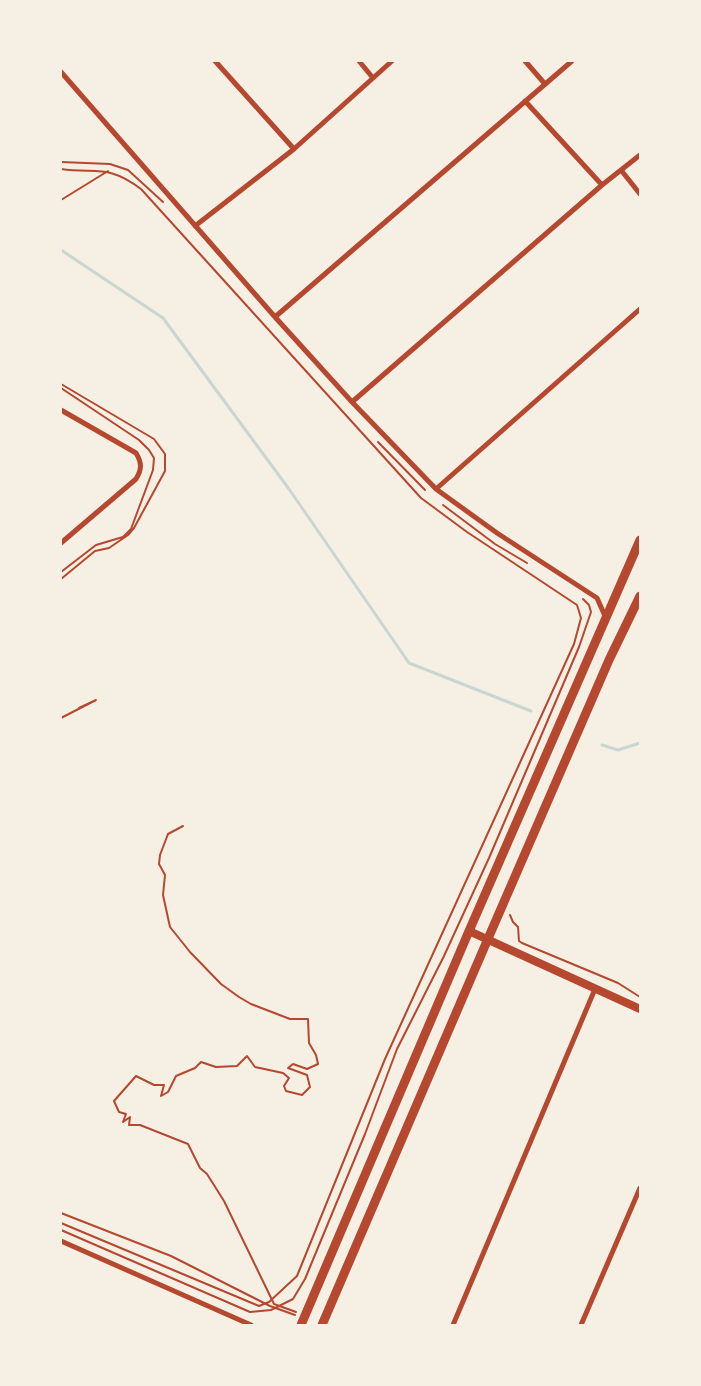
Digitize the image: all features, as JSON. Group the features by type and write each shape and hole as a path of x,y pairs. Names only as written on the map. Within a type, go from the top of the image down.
{"main road":[{"path":"300,1322 591,653 605,616 640,540"},
{"path":"322,1325 609,660 640,596"}],"street":[{"path":"215,61 294,149"},
{"path":"359,61 373,78"},
{"path":"195,226 294,149 392,61"},
{"path":"525,61 545,84"},
{"path":"275,317 572,61"},
{"path":"61,72 275,317 352,402 436,489 497,533 597,598 605,616"},
{"path":"525,101 602,185"},
{"path":"352,402 602,185 640,155"},
{"path":"621,170 640,194"},
{"path":"436,489 640,309"},
{"path":"61,410 136,453 141,462 141,471 136,479 61,543"},
{"path":"469,932 640,1009"},
{"path":"453,1325 595,989"},
{"path":"581,1325 640,1188"},
{"path":"61,1241 252,1325"}],"path":[{"path":"61,169 108,171 126,178 140,189 421,498 467,532 577,605 581,618 570,653 385,1059 297,1276 269,1302 259,1306 61,1223"},
{"path":"61,200 108,171"},
{"path":"61,384 154,439 166,454 165,470 128,536 109,548 95,551 61,579"},
{"path":"61,388 139,440 154,458 154,470 131,529 123,537 96,545 61,572"},
{"path":"61,1230 250,1312 271,1310 293,1300 305,1278 334,1212 396,1049 451,941 547,723 586,630 591,612 589,605"},
{"path":"61,718 96,700 79,708"},
{"path":"183,826 168,834 160,855 159,864 165,875 163,895 170,927 190,952 222,984 239,997 251,1004 290,1019 308,1019 309,1044 316,1055 318,1064 307,1069 293,1064 288,1068 307,1075 310,1087 302,1095 286,1091 284,1086 289,1078 284,1073 255,1067 247,1056 236,1066 216,1067 201,1062 195,1068 176,1076 168,1092 161,1096 164,1085 154,1085 136,1076 114,1102 120,1112 126,1114 123,1122 130,1117 128,1125 140,1125 188,1144 200,1168 207,1174 224,1200 274,1304 298,1312"},
{"path":"509,914 518,927 519,941 522,943 618,983 640,996"},
{"path":"61,1213 171,1256 270,1306 295,1315 300,1322"}],"waterway":[{"path":"61,250 163,318 289,489 409,663 531,711"},
{"path":"602,745 618,750 640,743"}]}
